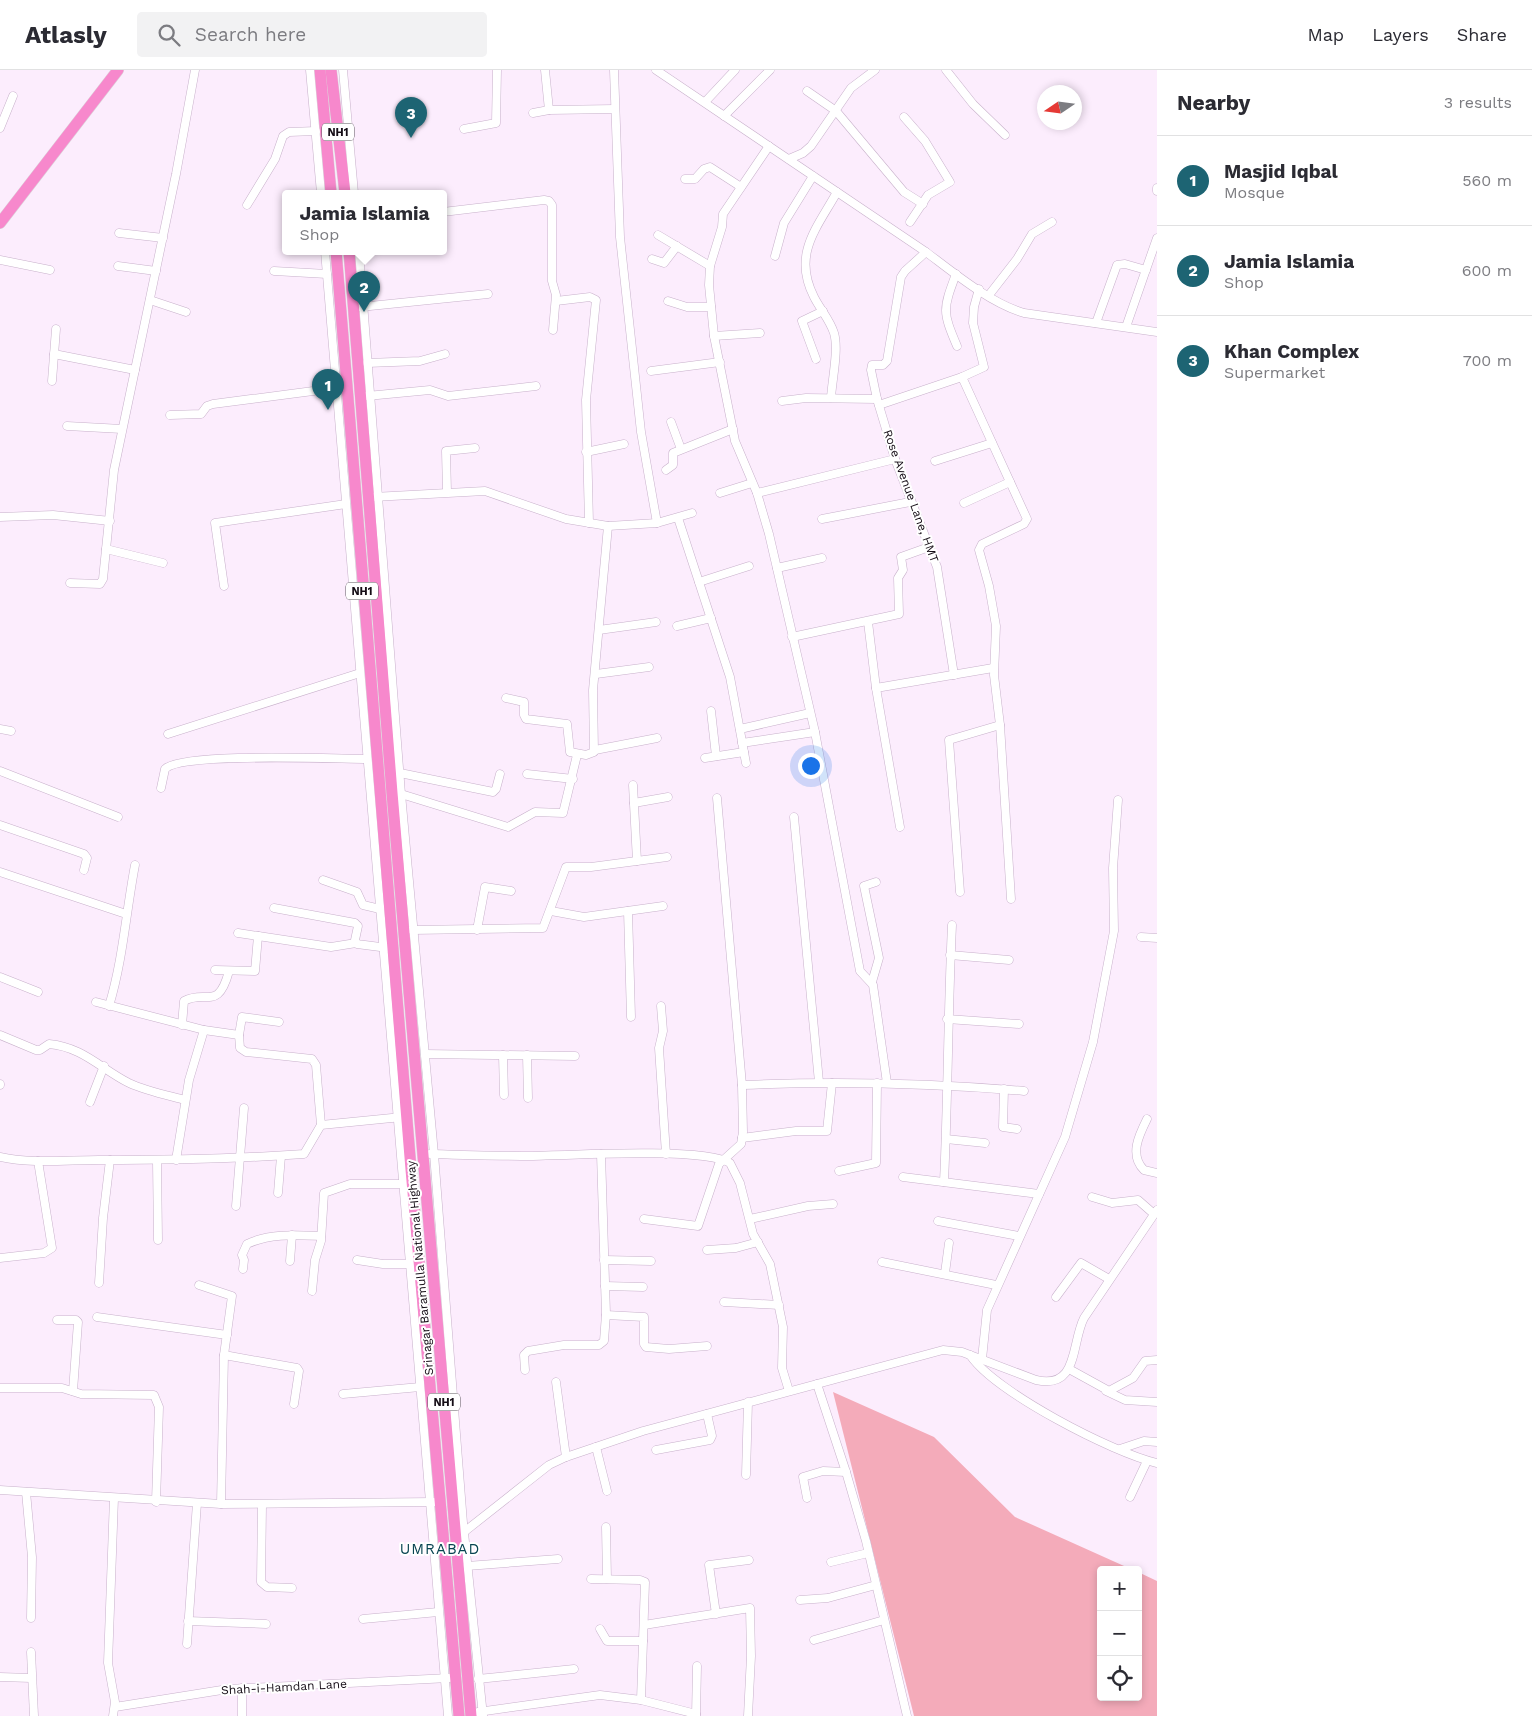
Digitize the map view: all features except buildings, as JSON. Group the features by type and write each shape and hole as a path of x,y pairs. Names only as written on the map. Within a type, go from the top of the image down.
{"highway":[{"path":"2,218 118,70"},
{"name":"NH1","path":"320,70 331,190"},
{"name":"NH1","path":"332,70 345,190"},
{"name":"NH1","path":"336,255 371,755 402,1117 422,1280 434,1502 450,1678 459,1716"},
{"name":"NH1","path":"350,255 358,307 357,355 365,397 389,750 410,930"},
{"path":"371,755 389,750"},
{"name":"Srinagar Baramulla National Highway","path":"410,930 418,1088 429,1154 477,1714"}],"street":[{"path":"70,583 100,584 110,521 114,470 163,238 195,70"},
{"path":"310,70 321,190"},
{"path":"344,70 354,190"},
{"path":"464,129 496,123 497,70"},
{"path":"545,70 550,110"},
{"path":"614,70 617,186 626,297 641,432 657,523"},
{"path":"705,102 735,70"},
{"path":"724,116 770,70"},
{"path":"789,160 811,146 852,88 875,70"},
{"path":"946,70 972,104 1005,135"},
{"path":"659,71 956,274 1014,310 1157,332"},
{"path":"807,91 836,111 904,192 923,204"},
{"path":"0,128 13,96"},
{"path":"533,113 550,110 615,109"},
{"path":"904,116 925,141 950,179 949,184 934,191 910,222"},
{"path":"247,205 276,159 283,136 289,132 316,131"},
{"path":"769,146 723,214 722,227 710,266 714,336 739,453 757,493 777,568 815,732 860,971 862,975 872,982"},
{"path":"685,179 695,179 707,167 741,187"},
{"path":"775,256 784,223 813,176"},
{"path":"831,398 835,340 833,330 808,283 804,269 805,253 810,239 838,192"},
{"path":"447,211 536,200 549,201 552,205 552,282 556,301 553,330"},
{"path":"989,295 1017,260 1032,234 1052,222"},
{"path":"119,233 163,238"},
{"path":"658,235 710,266"},
{"path":"1126,327 1157,238"},
{"path":"652,259 664,263 677,246"},
{"name":"Rose Avenue Lane, HMT","path":"926,252 904,270 901,277 887,361 871,367 878,402 895,459 938,574 954,674"},
{"path":"238,933 331,947 356,943 363,946 388,948 380,909 371,755 360,673 325,255"},
{"path":"359,255 358,307 367,363 365,397 430,390 448,396 536,386"},
{"path":"0,260 50,270"},
{"path":"1096,323 1117,265 1125,264 1146,270"},
{"path":"118,266 156,271"},
{"path":"274,271 327,274"},
{"path":"956,274 946,302 945,312 957,346"},
{"path":"782,401 831,398 878,402 962,378 984,366 973,323 974,307 979,289"},
{"path":"358,307 488,294"},
{"path":"556,301 590,297 596,300 586,386 589,523"},
{"path":"150,300 186,312"},
{"path":"668,301 687,307 711,307"},
{"path":"816,359 802,320 823,311"},
{"path":"52,382 56,329"},
{"path":"714,336 760,333"},
{"path":"54,354 135,370"},
{"path":"367,363 420,361 445,354"},
{"path":"651,371 720,362"},
{"path":"962,378 1027,521 982,544 978,550 989,586 996,626 997,644 993,668 1000,726 1011,899"},
{"path":"170,414 201,414 207,406 213,404 336,388"},
{"path":"671,422 681,449"},
{"path":"67,426 122,429"},
{"path":"666,470 673,465 672,454 733,429"},
{"path":"935,461 992,443"},
{"path":"586,452 624,444"},
{"path":"447,492 446,451 475,448"},
{"path":"757,493 895,459"},
{"path":"964,504 1010,482"},
{"path":"720,493 752,483"},
{"path":"406,893 402,794 373,497 485,491 550,514 608,526 657,523 692,513"},
{"path":"822,519 910,502"},
{"path":"224,586 215,523 346,504"},
{"path":"0,516 52,515 110,521"},
{"path":"678,518 730,677 746,763"},
{"path":"595,750 593,698 608,526"},
{"path":"792,637 868,622 900,613 898,578 903,570 901,557 929,547"},
{"path":"106,549 163,563"},
{"path":"777,568 822,558"},
{"path":"699,582 749,566"},
{"path":"677,626 711,618"},
{"path":"599,630 656,622"},
{"path":"868,622 876,688 900,827"},
{"path":"596,674 649,667"},
{"path":"876,688 993,668"},
{"path":"168,734 360,673"},
{"path":"506,698 524,702 524,715 526,719 567,724 569,751 577,755 590,755 595,750 657,738"},
{"path":"711,711 716,756"},
{"path":"740,729 810,713"},
{"path":"960,892 949,740 1000,726"},
{"path":"0,729 12,732"},
{"path":"742,743 815,732"},
{"path":"706,758 744,752"},
{"path":"161,788 165,769 174,764 223,758 371,755"},
{"path":"402,794 508,827 535,812 563,813 573,779 577,755"},
{"path":"0,771 118,817"},
{"path":"400,773 491,792 496,789 500,774"},
{"path":"527,774 573,779"},
{"path":"633,785 637,860"},
{"path":"634,803 668,797"},
{"path":"644,1219 698,1226 722,1159 738,1148 742,1138 742,1085 717,798"},
{"path":"982,1359 984,1320 996,1285 1039,1194 1073,1115 1092,1042 1114,931 1113,868 1118,800"},
{"path":"794,817 819,1082"},
{"path":"0,825 84,854 87,858 84,870"},
{"path":"667,857 591,867 566,867 543,928 410,930 425,1054 429,1154 666,1154 722,1159 730,1163 738,1176 758,1242 770,1264 783,1327 782,1368 788,1391"},
{"path":"109,1006 121,960 126,914 135,865"},
{"path":"0,872 126,914"},
{"path":"324,880 357,892 362,905 380,909"},
{"path":"876,882 864,886 879,958 872,982 887,1083"},
{"path":"477,930 485,887 511,891"},
{"path":"551,911 584,917 662,906"},
{"path":"274,908 356,923 356,943"},
{"path":"628,911 631,1018"},
{"path":"944,1182 948,1085 947,1019 952,925"},
{"path":"215,970 255,971 258,936"},
{"path":"1141,937 1157,938"},
{"path":"950,955 1009,960"},
{"path":"182,1024 184,1001 218,994 223,988 229,971"},
{"path":"0,977 38,992"},
{"path":"96,1002 204,1030 239,1035"},
{"path":"661,1006 663,1031 659,1048 666,1154"},
{"path":"0,1157 38,1161 110,1160 157,1162 306,1154 321,1125 316,1066 312,1059 244,1052 239,1046 241,1019 244,1016 280,1022"},
{"path":"947,1019 1019,1024"},
{"path":"176,1160 185,1100 204,1030"},
{"path":"0,1035 36,1050 40,1050 49,1044 59,1046 90,1057 135,1085 185,1100"},
{"path":"425,1054 575,1056"},
{"path":"503,1055 504,1096"},
{"path":"527,1055 528,1098"},
{"path":"90,1102 104,1066"},
{"path":"742,1085 819,1082 887,1083 948,1085 1024,1091"},
{"path":"742,1138 796,1131 828,1131 832,1082"},
{"path":"838,1171 876,1164 877,1083"},
{"path":"1004,1089 1003,1127 1017,1129"},
{"path":"236,1206 238,1159 244,1108"},
{"path":"321,1125 402,1117 403,1184 420,1387 434,1502 438,1612 450,1678 448,1716"},
{"path":"1147,1119 1137,1139 1137,1157 1144,1170 1157,1173"},
{"path":"946,1139 985,1143"},
{"path":"525,1370 524,1355 528,1351 564,1345 601,1344 605,1336 602,1154"},
{"path":"278,1193 281,1156"},
{"path":"99,1283 102,1218 110,1160"},
{"path":"0,1258 44,1253 52,1248 38,1161"},
{"path":"157,1162 158,1240"},
{"path":"903,1177 1039,1194"},
{"path":"312,1291 321,1236 324,1192 350,1184 403,1184"},
{"path":"464,1532 549,1465 566,1457 748,1402 879,1369 943,1350 956,1350 1023,1376 1044,1381 1056,1380 1069,1369 1079,1327 1155,1212 1138,1200 1112,1203 1092,1197"},
{"path":"750,1219 808,1206 833,1204"},
{"path":"938,1221 1019,1236"},
{"path":"243,1269 244,1260 242,1255 247,1244 260,1238 292,1235 321,1236"},
{"path":"290,1261 292,1235"},
{"path":"707,1250 744,1247 758,1242"},
{"path":"945,1274 949,1243"},
{"path":"357,1260 384,1264 410,1264"},
{"path":"604,1260 651,1261"},
{"path":"882,1262 996,1285"},
{"path":"1056,1297 1081,1262 1109,1279"},
{"path":"199,1285 232,1296 224,1355 220,1504"},
{"path":"605,1286 643,1287"},
{"path":"724,1302 779,1305"},
{"path":"606,1315 644,1317 644,1344 646,1347 669,1349 708,1346"},
{"path":"97,1317 227,1335"},
{"path":"57,1320 76,1320 78,1322 73,1391"},
{"path":"224,1355 296,1367 299,1371 294,1404"},
{"path":"970,1355 986,1371 1041,1411 1120,1449 1147,1461 1157,1463"},
{"path":"1105,1390 1115,1389 1133,1378 1145,1361 1157,1360"},
{"path":"1069,1369 1125,1400 1157,1402"},
{"path":"556,1382 566,1457"},
{"path":"817,1384 846,1472 868,1552 907,1716"},
{"path":"343,1394 420,1387"},
{"path":"0,1388 62,1388 81,1394 151,1394 157,1398 159,1407 156,1502"},
{"path":"449,1397 478,1679 477,1714 596,1695 641,1700 696,1715 697,1666"},
{"path":"746,1475 748,1402"},
{"path":"656,1450 710,1440 712,1436 707,1414"},
{"path":"1120,1449 1144,1441 1157,1442"},
{"path":"596,1447 607,1492"},
{"path":"1130,1496 1147,1461"},
{"path":"807,1498 803,1477 823,1471 846,1472"},
{"path":"0,1490 156,1502 220,1504 434,1502"},
{"path":"26,1492 32,1557 30,1618"},
{"path":"113,1716 114,1707 108,1663 114,1498"},
{"path":"187,1644 197,1503"},
{"path":"262,1505 262,1582 268,1588 292,1588"},
{"path":"606,1527 607,1579"},
{"path":"831,1562 868,1552"},
{"path":"467,1566 558,1559"},
{"path":"716,1614 709,1564 749,1560"},
{"path":"591,1579 645,1581 641,1700"},
{"path":"800,1600 823,1599 876,1585"},
{"path":"644,1625 750,1608 751,1656 748,1716"},
{"path":"363,1619 438,1612"},
{"path":"814,1640 884,1620"},
{"path":"188,1621 266,1624"},
{"path":"600,1629 603,1638 608,1642 643,1641"},
{"path":"31,1652 34,1716"},
{"path":"478,1679 574,1669"},
{"path":"0,1677 31,1678"},
{"name":"Shah-i-Hamdan Lane","path":"114,1707 214,1690 450,1678"},
{"path":"242,1688 242,1716"}],"shaded area":[{"path":"833,1392 934,1437 1015,1517 1124,1566 1097,1566 1097,1701 1142,1701 1142,1574 1157,1581 1157,1716 914,1716"}],"place":[{"name":"Khan Complex","path":"411,138"},
{"name":"Jamia Islamia","path":"364,312"},
{"name":"Masjid Iqbal","path":"328,410"}],"district":[{"name":"UMRABAD","path":"440,1549"}]}
